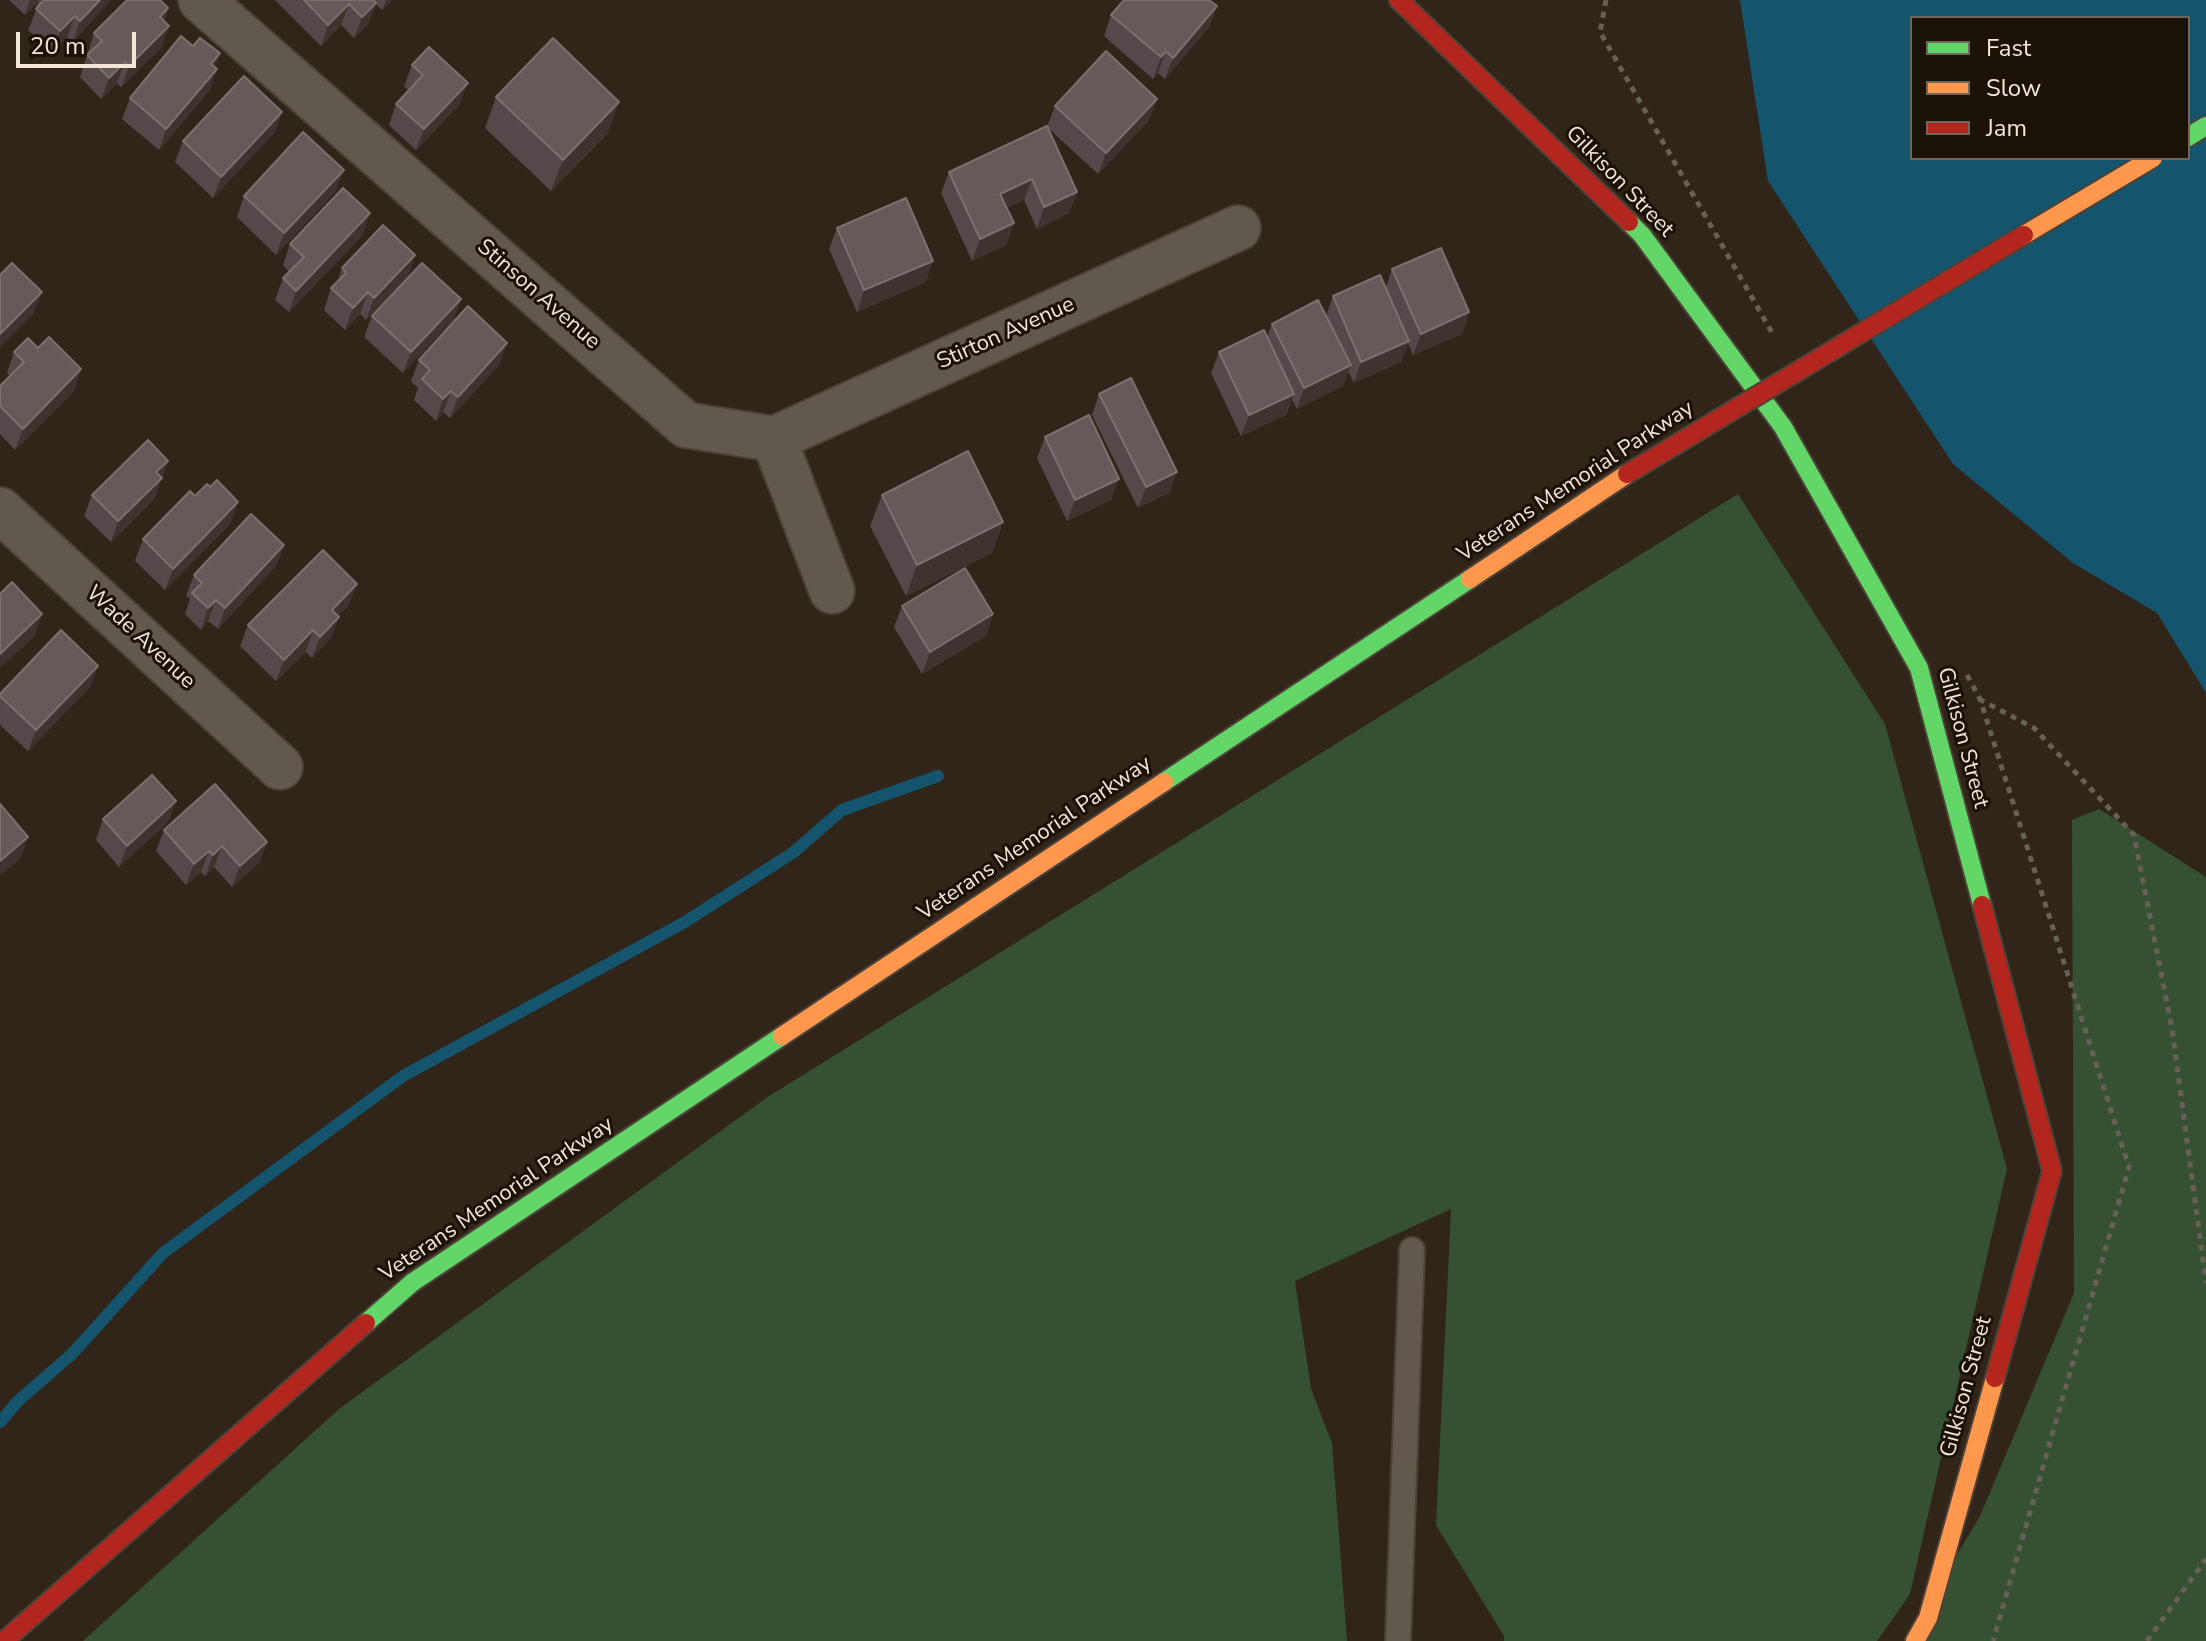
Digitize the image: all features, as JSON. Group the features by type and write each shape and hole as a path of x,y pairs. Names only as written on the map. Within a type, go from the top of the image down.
{"main road":[{"name":"Gilkison Street","path":"1399,0 1642,235 1783,427 1919,668 2052,1171 1928,1618 1915,1641"},
{"name":"Veterans Memorial Parkway","path":"4,1641 413,1282 1627,474 2150,160"}],"street":[{"name":"Stinson Avenue","path":"201,0 686,425 774,439"},
{"name":"Stirton Avenue","path":"774,439 1238,228"},
{"path":"774,439 832,591"},
{"name":"Wade Avenue","path":"0,510 280,767"}],"lane":[{"path":"1398,1641 1412,1250"}],"path":[{"path":"1980,699 2034,728 2134,835 2172,1029 2206,1283"},
{"path":"2147,1641 2206,1559"}],"green space":[{"path":"1738,494 1885,724 2007,1169 1910,1594 1877,1641 1504,1641 1504,1636 1436,1525 1451,1209 1295,1281 1311,1389 1332,1443 1347,1641 83,1641 339,1409 766,1098"},
{"path":"2099,809 2206,877 2206,1641 1905,1641 1980,1516 2074,1293 2072,820"}],"water":[{"path":"1740,0 2206,0 2206,693 2157,613 2073,563 1953,464 1768,181"}],"building":[{"path":"44,0 100,0 80,21 75,16 60,31 36,9"},
{"path":"127,0 160,0 168,8 160,17 169,26 129,66 125,62 109,78 87,55 102,41 94,33"},
{"path":"304,0 373,0 376,3 362,17 349,4 328,25"},
{"path":"1124,0 1209,0 1217,6 1173,58 1166,51 1161,57 1111,15"},
{"path":"181,36 193,46 200,38 220,53 211,64 217,69 166,129 130,98"},
{"path":"553,38 619,102 563,160 496,97"},
{"path":"429,47 468,83 424,129 396,104 423,75 412,65"},
{"path":"1106,51 1157,99 1106,153 1055,106"},
{"path":"244,76 282,112 221,177 183,141"},
{"path":"1047,126 1077,192 1044,207 1032,179 1000,194 1014,223 980,239 949,172"},
{"path":"303,132 344,170 284,233 244,196"},
{"path":"343,188 370,213 296,291 283,278 304,257 290,244"},
{"path":"906,198 933,261 864,290 837,228"},
{"path":"383,225 415,255 374,298 368,292 353,308 331,288 346,273 342,268"},
{"path":"1441,248 1469,312 1421,334 1392,269"},
{"path":"12,263 42,292 0,334 0,275"},
{"path":"422,263 461,299 411,352 372,316"},
{"path":"1380,275 1409,341 1361,362 1333,296"},
{"path":"1318,300 1351,365 1304,388 1272,324"},
{"path":"468,306 507,343 458,397 451,391 443,399 422,379 430,370 419,360"},
{"path":"1264,330 1294,394 1249,415 1219,352"},
{"path":"49,337 81,369 23,429 0,406 0,386 24,362 14,352 28,338 38,348"},
{"path":"1131,378 1177,472 1146,487 1099,394"},
{"path":"1089,415 1119,479 1075,500 1045,437"},
{"path":"148,440 168,461 156,472 162,478 118,521 92,495"},
{"path":"968,451 1003,522 917,565 882,495"},
{"path":"217,480 238,502 173,569 143,539 190,491 195,496 207,484 210,487"},
{"path":"251,514 284,545 225,608 216,600 208,608 192,593 202,583 194,575"},
{"path":"323,550 357,584 332,610 339,617 320,637 313,630 284,660 248,625"},
{"path":"965,568 993,614 930,652 902,606"},
{"path":"12,582 42,614 0,654 0,594"},
{"path":"61,630 98,666 36,730 0,694"},
{"path":"152,775 176,801 127,846 103,819"},
{"path":"215,784 267,842 240,866 222,846 213,855 209,851 194,864 164,830"},
{"path":"0,804 28,837 0,861"}],"waterway":[{"path":"0,1422 18,1401 72,1354 163,1253 403,1076 685,922 794,852 842,810 938,776"}],"traffic: fast":[{"path":"2190,136 2206,126"},
{"path":"1629,222 1642,235 1783,427 1919,668 1982,905"},
{"path":"1164,782 1470,579"},
{"path":"366,1323 413,1282 782,1036"}],"traffic: slow":[{"path":"2024,235 2150,160"},
{"path":"1470,579 1627,474"},
{"path":"782,1036 1164,782"},
{"path":"1915,1641 1928,1618 1995,1378"}],"traffic: jam":[{"path":"1399,0 1629,222"},
{"path":"1627,474 2024,235"},
{"path":"1982,905 2052,1171 1995,1378"},
{"path":"4,1641 366,1323"}]}
